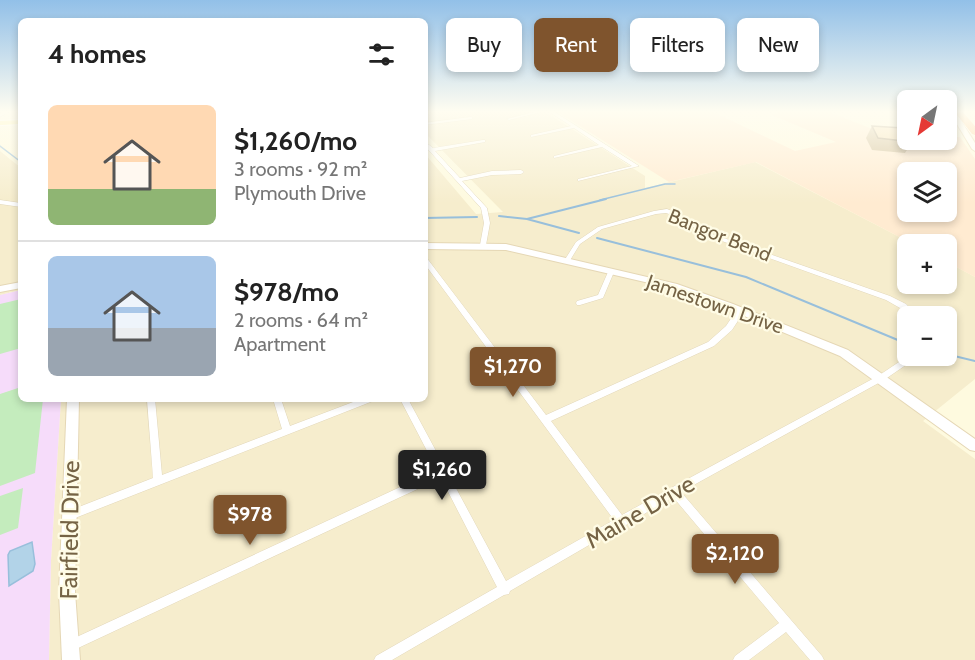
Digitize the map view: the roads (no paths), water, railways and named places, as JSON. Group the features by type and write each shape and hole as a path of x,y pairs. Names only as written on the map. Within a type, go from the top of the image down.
{"street":[{"path":"432,150 478,142"},
{"path":"580,180 636,166 598,142"},
{"path":"556,157 603,145"},
{"path":"428,146 484,208 487,224 483,245"},
{"path":"460,180 492,173 521,172"},
{"path":"0,202 18,205"},
{"name":"Bangor Bend","path":"567,261 578,243 600,228 656,212 667,212 677,215 710,235 888,298 903,306"},
{"name":"Jamestown Drive","path":"428,246 506,247 674,286 741,310 825,344 881,378 975,446"},
{"path":"428,263 622,523"},
{"path":"580,303 601,296 611,272"},
{"path":"0,289 18,286"},
{"path":"546,419 711,344 729,328 741,310"},
{"name":"Maine Drive","path":"380,660 622,523 674,491 900,366"},
{"name":"Fairfield Drive","path":"70,653 67,592 73,402"},
{"path":"151,402 158,480"},
{"path":"278,402 287,430"},
{"path":"70,515 362,402"},
{"path":"406,402 505,590"},
{"path":"70,653 443,472"},
{"path":"674,491 818,660"},
{"path":"739,660 787,624"}],"water":[{"path":"32,542 35,564 33,571 9,586 8,555 10,551"}],"waterway":[{"path":"0,146 18,160"},
{"path":"600,200 665,184 675,184"},
{"path":"527,219 606,199"},
{"path":"499,216 527,219"},
{"path":"428,218 477,217"},
{"path":"527,219 579,233"},
{"path":"597,238 746,277 897,340"},
{"path":"957,357 975,361"}]}
